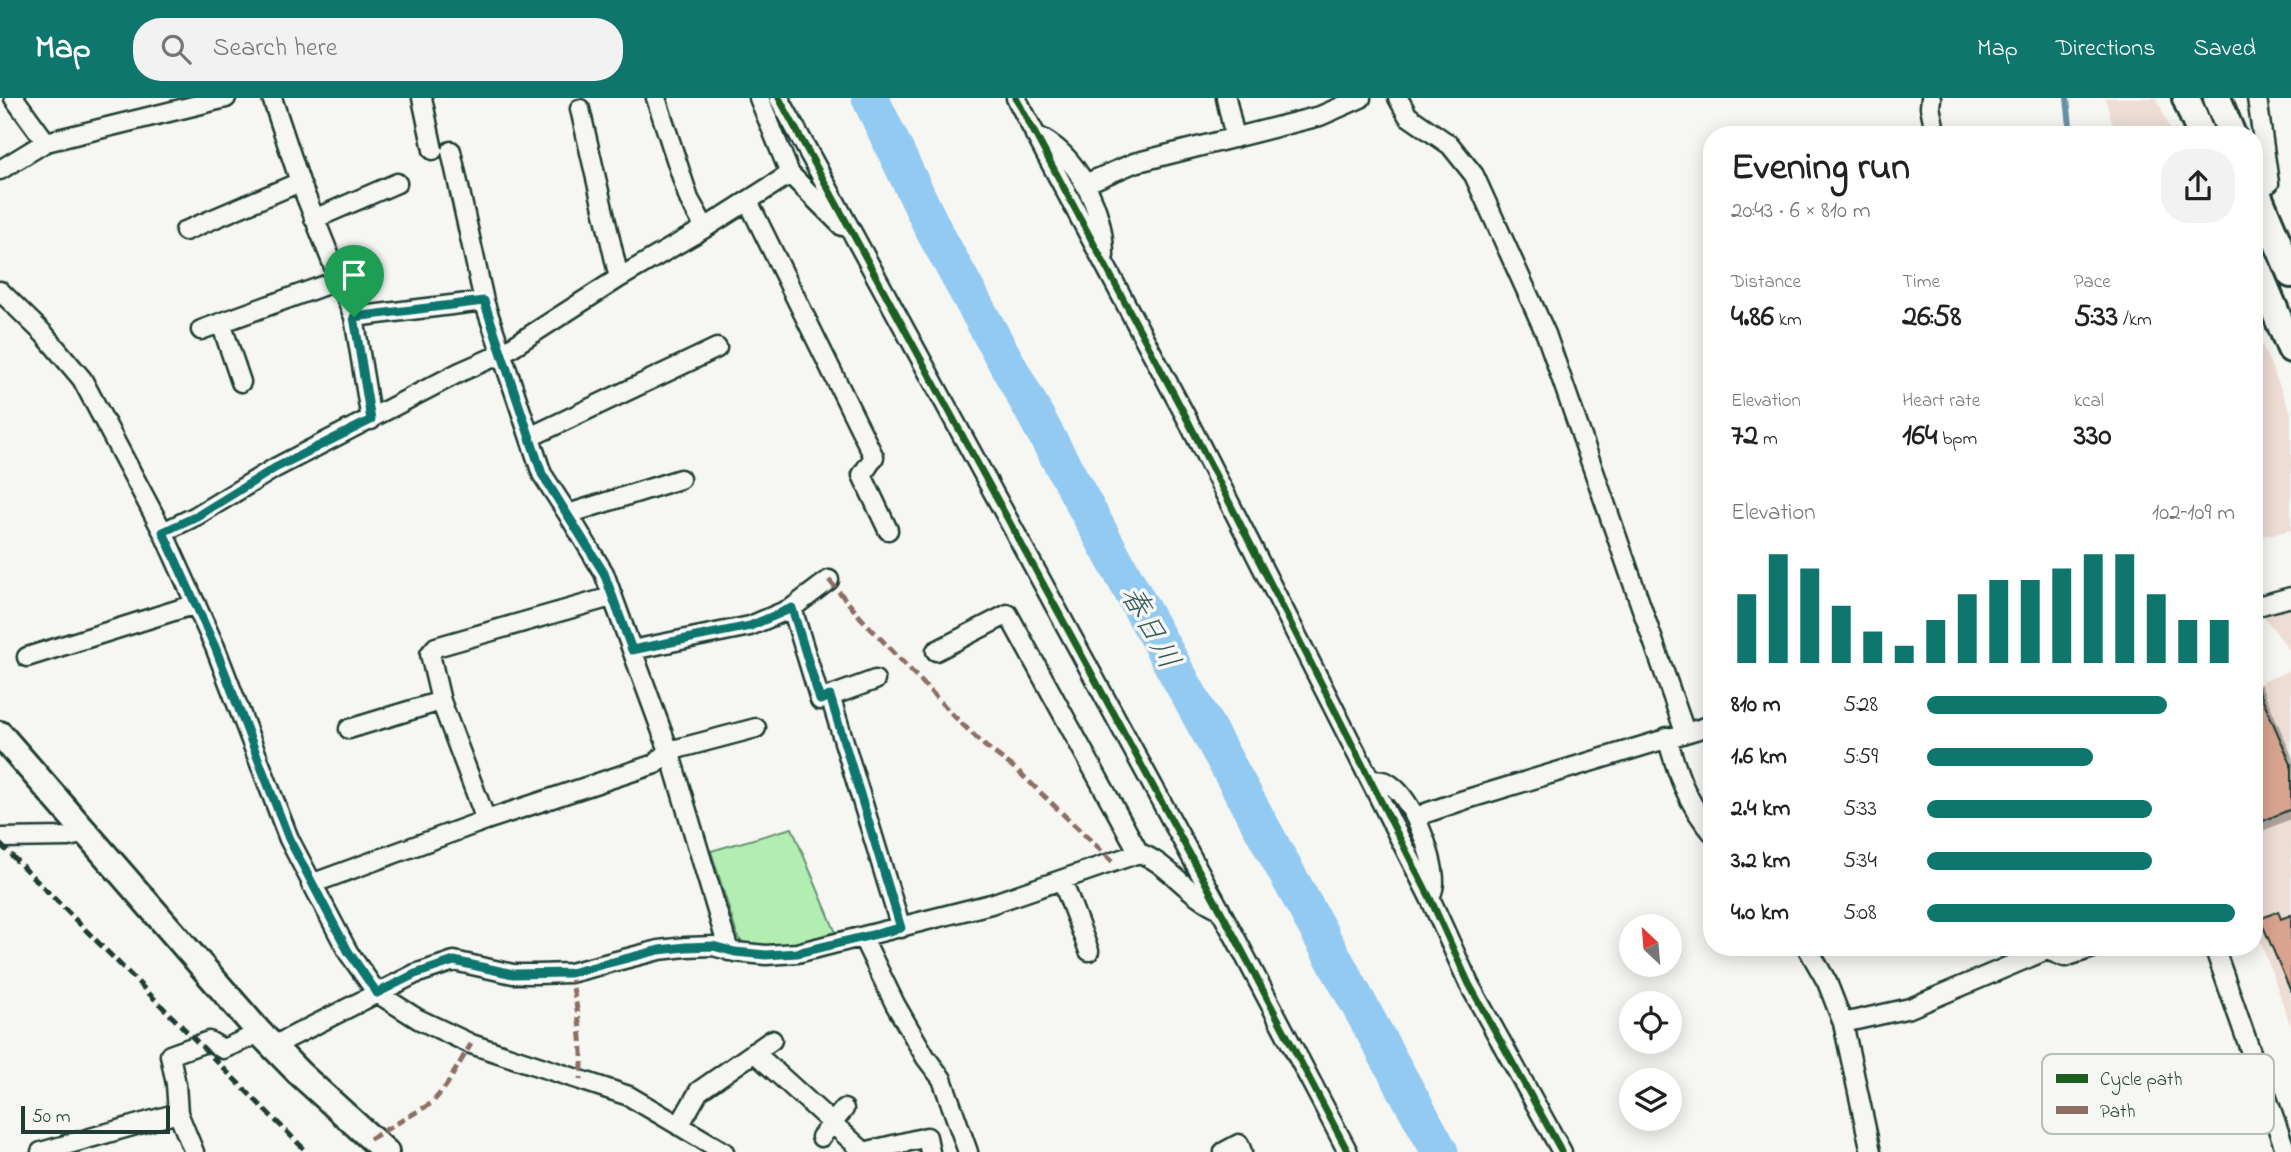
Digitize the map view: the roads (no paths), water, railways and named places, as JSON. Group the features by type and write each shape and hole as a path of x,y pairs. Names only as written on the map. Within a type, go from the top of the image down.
{"main road":[{"path":"2186,98 2197,126"},
{"path":"2217,98 2228,126"},
{"path":"2263,207 2291,274"},
{"path":"2263,282 2291,349"}],"street":[{"path":"14,98 46,142"},
{"path":"0,170 46,142 159,106 226,98"},
{"path":"272,98 300,182 354,317 371,420"},
{"path":"422,98 432,150"},
{"path":"656,98 688,199 705,228"},
{"path":"760,98 790,174 856,240"},
{"path":"779,98 1220,909 1348,1152"},
{"path":"1016,98 1185,415 1430,898 1469,984 1562,1152"},
{"path":"1226,98 1235,138"},
{"path":"1087,183 1134,163 1320,116 1361,98"},
{"path":"1398,98 1408,116 1450,145 1474,175 1546,334 1685,732"},
{"path":"1931,98 1934,126"},
{"path":"2257,98 2261,126"},
{"path":"580,109 619,278"},
{"path":"1035,135 1052,142 1087,183 1104,242 1104,264"},
{"path":"2263,140 2269,183 2263,185"},
{"path":"451,151 484,301 542,474 604,573 669,751 729,951"},
{"path":"163,532 197,516 275,468 460,372 501,354 619,278 790,174"},
{"path":"185,231 300,182"},
{"path":"314,219 397,183"},
{"path":"748,201 874,457 862,475 888,530"},
{"path":"201,330 339,280"},
{"path":"0,291 44,334 82,379 163,532 196,604 289,839 348,951 377,993 418,1019 471,1044 629,1097 724,1152"},
{"path":"354,317 484,301"},
{"path":"221,323 241,382"},
{"path":"530,438 717,348"},
{"path":"568,514 680,479"},
{"path":"632,650 750,626 792,608 829,580"},
{"path":"486,820 441,701 430,653 436,647 611,597"},
{"path":"2263,605 2291,597"},
{"path":"27,657 196,604"},
{"path":"792,608 820,700 875,680"},
{"path":"936,651 1009,614 1139,853"},
{"path":"830,696 901,928"},
{"path":"349,729 441,701"},
{"path":"1418,818 1464,800 1703,727"},
{"path":"311,884 486,820 655,764 669,751 756,728"},
{"path":"0,734 266,1040 346,1118 386,1152"},
{"path":"1667,737 1683,790 1703,822"},
{"path":"1370,780 1384,781 1394,788 1418,818 1433,869 1435,884 1430,898"},
{"path":"0,838 68,837 87,833"},
{"path":"194,1152 178,1114 170,1055 209,1041 223,1049 266,1040 415,974 454,961 513,974 570,973 659,950 713,946 729,951 766,955 797,953 990,904 1139,853 1153,857 1206,903 1220,909"},
{"path":"1062,880 1089,951"},
{"path":"863,938 895,1004 926,1058 942,1079 968,1152"},
{"path":"1812,956 1827,982 1843,1023 1871,1152"},
{"path":"1843,1023 1910,1008 2028,956"},
{"path":"2217,956 2252,1054"},
{"path":"679,1126 699,1091 772,1040"},
{"path":"754,1052 827,1130 864,1152 926,1138 930,1152"},
{"path":"827,1130 844,1109"},
{"path":"48,1151 178,1114"},
{"path":"2274,1118 2286,1152"},
{"path":"1224,1152 1239,1144 1242,1152"}],"waterway":[{"name":"春日川","path":"870,98 934,231 1440,1152"},
{"path":"2067,98 2070,126"}],"railway":[{"path":"0,844 307,1152"}]}
